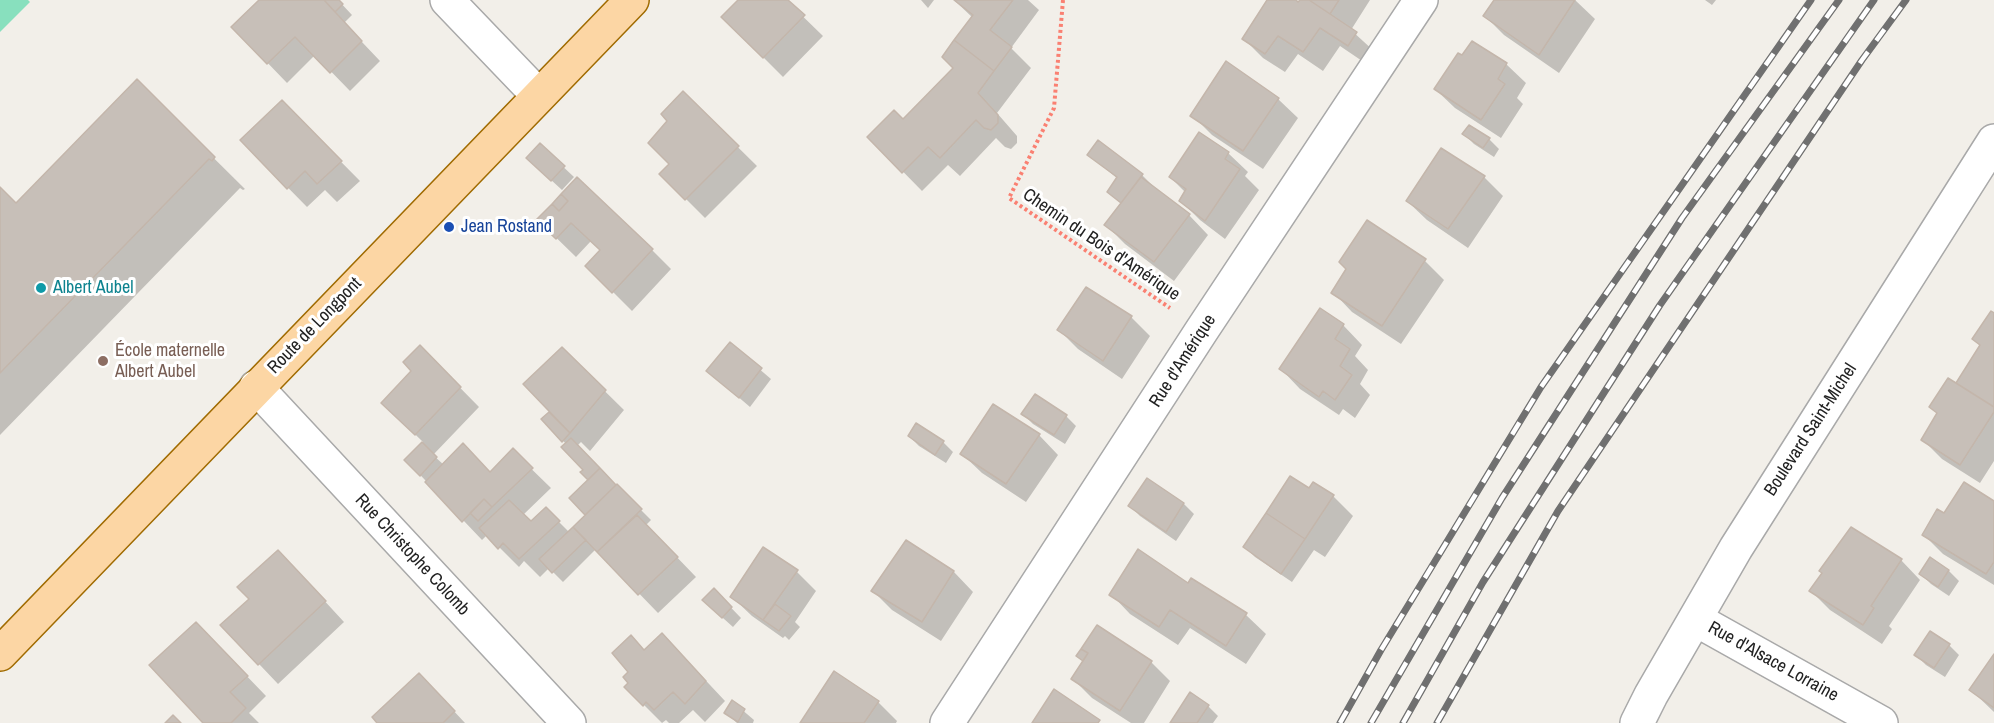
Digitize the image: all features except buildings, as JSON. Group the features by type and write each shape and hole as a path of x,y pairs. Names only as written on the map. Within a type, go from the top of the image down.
{"main road":[{"name":"Route de Longpont","path":"0,654 632,0"}],"street":[{"path":"447,0 538,95"},
{"name":"Rue d'Amérique","path":"947,723 1420,0"},
{"name":"Boulevard Saint-Michel","path":"1637,723 1736,548 1994,141"},
{"name":"Rue Christophe Colomb","path":"256,387 569,723"},
{"name":"Rue d'Alsace Lorraine","path":"1695,619 1881,723"}],"path":[{"name":"Chemin du Bois d'Amérique","path":"1063,0 1054,108 1009,198 1202,330"}],"green space":[{"path":"0,0 28,0 30,2 0,32"}],"railway":[{"path":"1340,723 1381,650 1541,387 1811,0"},
{"path":"1371,723 1502,498 1682,218 1839,0"},
{"path":"1403,723 1483,582 1660,305 1874,0"},
{"path":"1437,723 1558,511 1862,60 1906,0"}],"place":[{"name":"Jean Rostand","path":"449,227"},
{"name":"Albert Aubel","path":"41,288"},
{"name":"École maternelle Albert Aubel","path":"103,361"}]}
